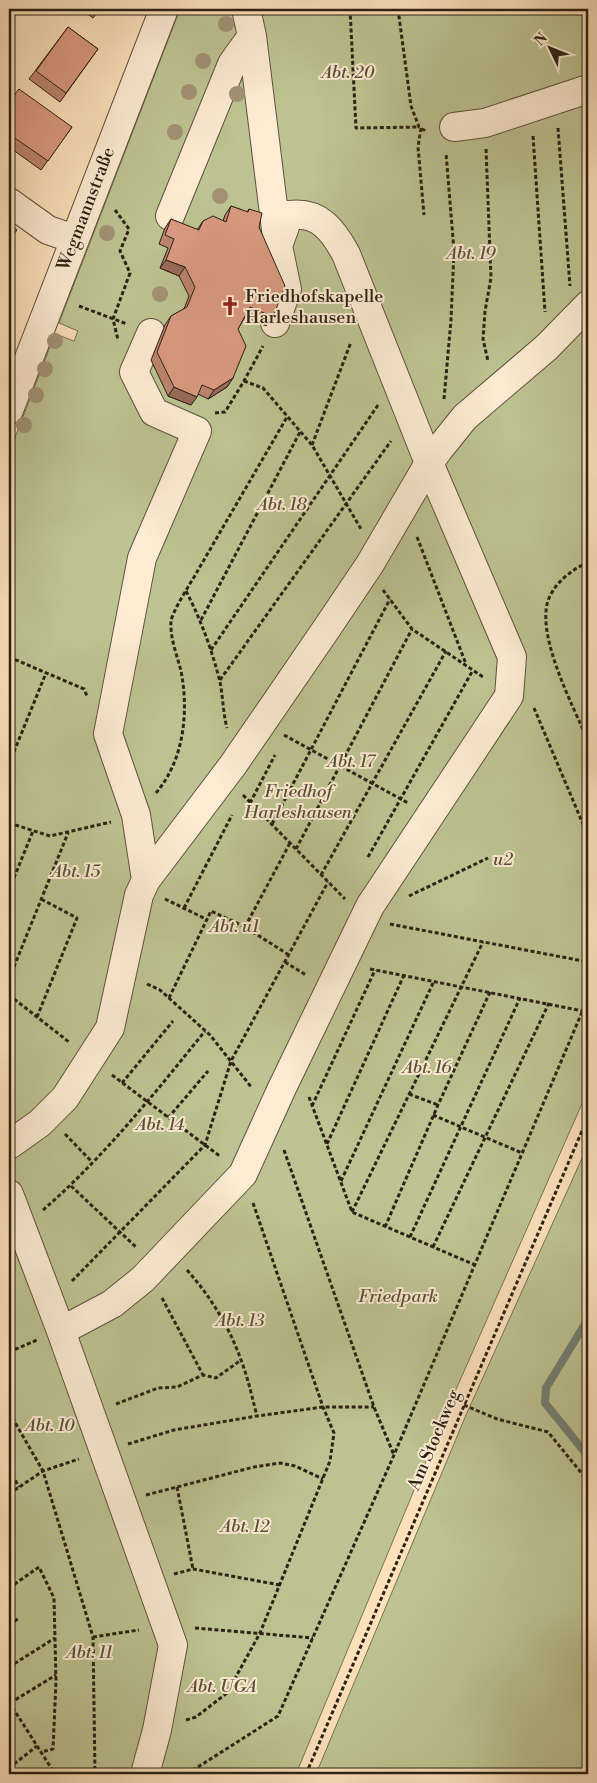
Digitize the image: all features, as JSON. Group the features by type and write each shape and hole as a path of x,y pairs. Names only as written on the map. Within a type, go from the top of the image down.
{"street":[{"name":"Wegmannstraße","path":"9,410 164,9"},
{"path":"246,9 252,36 278,246 287,289 275,323"},
{"path":"170,216 232,64 252,36"},
{"path":"449,128 485,123 588,89"},
{"path":"9,202 48,230 74,239"},
{"path":"61,1331 112,1304 158,1263 243,1174 370,906 430,815 520,699 512,657 429,463 338,238 326,226 314,218 302,214 289,216 278,246"},
{"path":"9,1145 40,1123 66,1098 110,1028 139,895 146,880 224,776 370,564 429,463 465,417 547,347 580,313"},
{"path":"146,880 136,815 108,734 142,558 197,431 154,412 134,372 151,333"},
{"path":"9,1194 61,1331 173,1645 157,1730 145,1774"}],"path":[{"path":"316,9 316,11 334,9"},
{"path":"350,9 356,128 420,127 431,134 449,128 454,251 451,320 444,399"},
{"path":"398,9 411,106 420,127 418,147 424,215"},
{"path":"543,104 580,313"},
{"path":"543,104 547,347"},
{"path":"485,123 491,278 485,311 483,339 490,375 497,390"},
{"path":"73,304 113,319 130,273 120,251 129,229 110,203"},
{"path":"312,445 366,304"},
{"path":"197,431 215,413 226,412 275,323"},
{"path":"210,650 396,380"},
{"path":"244,381 263,388 312,445 361,529 370,564 379,585 412,629 466,666 520,699 588,836"},
{"path":"186,591 200,620 219,681 410,415"},
{"path":"9,823 50,836 68,832 136,815 160,788 170,773 183,733 183,688 171,621 186,591 287,417"},
{"path":"200,620 300,432"},
{"path":"405,504 466,666"},
{"path":"588,562 562,579 550,595 546,614 546,631 554,661 588,741"},
{"path":"272,824 390,599"},
{"path":"296,849 412,629"},
{"path":"321,875 446,651"},
{"path":"9,657 84,689 92,704"},
{"path":"363,865 473,670"},
{"path":"9,764 46,673"},
{"path":"262,722 430,815"},
{"path":"281,744 286,735"},
{"path":"250,803 277,752"},
{"path":"238,803 242,794 364,919 588,962"},
{"path":"208,920 184,908 233,812"},
{"path":"9,890 33,831"},
{"path":"9,979 68,832"},
{"path":"245,927 290,843"},
{"path":"408,897 488,858"},
{"path":"72,1281 205,1145 231,1061 328,882"},
{"path":"345,899 349,890"},
{"path":"37,1017 77,918 41,899"},
{"path":"253,1088 205,1031 169,998 211,911 245,927 289,955"},
{"path":"352,1212 482,942"},
{"path":"342,964 583,1011"},
{"path":"312,1107 375,970"},
{"path":"326,1144 404,975"},
{"path":"340,1182 434,981"},
{"path":"386,1227 433,1115 490,992"},
{"path":"9,995 70,1043"},
{"path":"410,1237 520,998"},
{"path":"187,1774 278,1716 394,1455 588,998"},
{"path":"433,1247 549,1003"},
{"path":"122,1082 173,1021"},
{"path":"22,1228 70,1186 147,1102 205,1031"},
{"path":"295,1061 352,1212 475,1265"},
{"path":"106,1071 243,1174 334,1434 330,1461 280,1585 260,1633 227,1693 196,1717 157,1730"},
{"path":"168,1118 208,1071"},
{"path":"409,1094 438,1105"},
{"path":"271,1112 374,1407 394,1455"},
{"path":"48,1115 92,1162"},
{"path":"433,1115 522,1153"},
{"name":"Am Stockweg","path":"306,1774 588,1117"},
{"path":"70,1186 120,1232 158,1263 203,1288 226,1324 242,1360 257,1416"},
{"path":"158,1263 203,1375"},
{"path":"90,1414 158,1388 177,1387 203,1375 216,1378 242,1360"},
{"path":"464,1405 497,1419 548,1432 588,1481"},
{"path":"9,1494 43,1471 174,1430 323,1407 374,1407"},
{"path":"9,1412 43,1471 93,1637 95,1774"},
{"path":"121,1501 254,1467 280,1464 295,1466 323,1479"},
{"path":"9,1469 19,1487"},
{"path":"177,1486 193,1569"},
{"path":"9,1588 40,1567 54,1598 56,1675 52,1748 41,1752"},
{"path":"151,1584 172,1574 193,1569 280,1585"},
{"path":"9,1625 19,1618"},
{"path":"93,1637 166,1625 313,1638"},
{"path":"9,1667 55,1638"},
{"path":"55,1774 9,1702 56,1675"},
{"path":"9,1768 37,1746"}],"green space":[{"name":"Friedhof Harleshausen","path":"180,9 588,9 588,1090 454,1394 296,1774 9,1774 9,453 55,334 74,341 78,331 59,323"},
{"path":"588,1145 588,1774 316,1774 466,1415"}],"building":[{"path":"90,9 100,9 96,13"},
{"path":"68,27 98,49 66,93 36,71"},
{"path":"19,89 72,127 48,161 9,134 9,102"},
{"name":"Friedhofskapelle Harleshausen","path":"231,206 248,212 249,209 262,213 259,227 285,286 273,317 250,307 238,329 246,346 233,378 214,390 202,385 197,397 174,387 157,352 171,316 187,307 195,287 185,267 166,260 174,239 165,235 171,219 199,230 203,221 213,216 226,222"},
{"path":"9,224 17,230 9,240"}],"waterway":[{"path":"588,1319 546,1388 545,1403 588,1456"}],"place":[{"name":"Friedhofskapelle Harleshausen","path":"230,306"}],"park label":[{"name":"Abt. 20","path":"348,72"},
{"name":"Abt. 19","path":"471,253"},
{"name":"Abt. 18","path":"282,504"},
{"name":"Abt. 17","path":"351,761"},
{"name":"u2","path":"503,859"},
{"name":"Abt. 15","path":"76,871"},
{"name":"Abt. u1","path":"234,926"},
{"name":"Abt. 16","path":"427,1067"},
{"name":"Abt. 14","path":"160,1124"},
{"name":"Friedpark","path":"398,1296"},
{"name":"Abt. 13","path":"240,1320"},
{"name":"Abt. 10","path":"50,1425"},
{"name":"Abt. 12","path":"245,1526"},
{"name":"Abt. 11","path":"89,1652"},
{"name":"Abt. UGA","path":"222,1686"}]}
